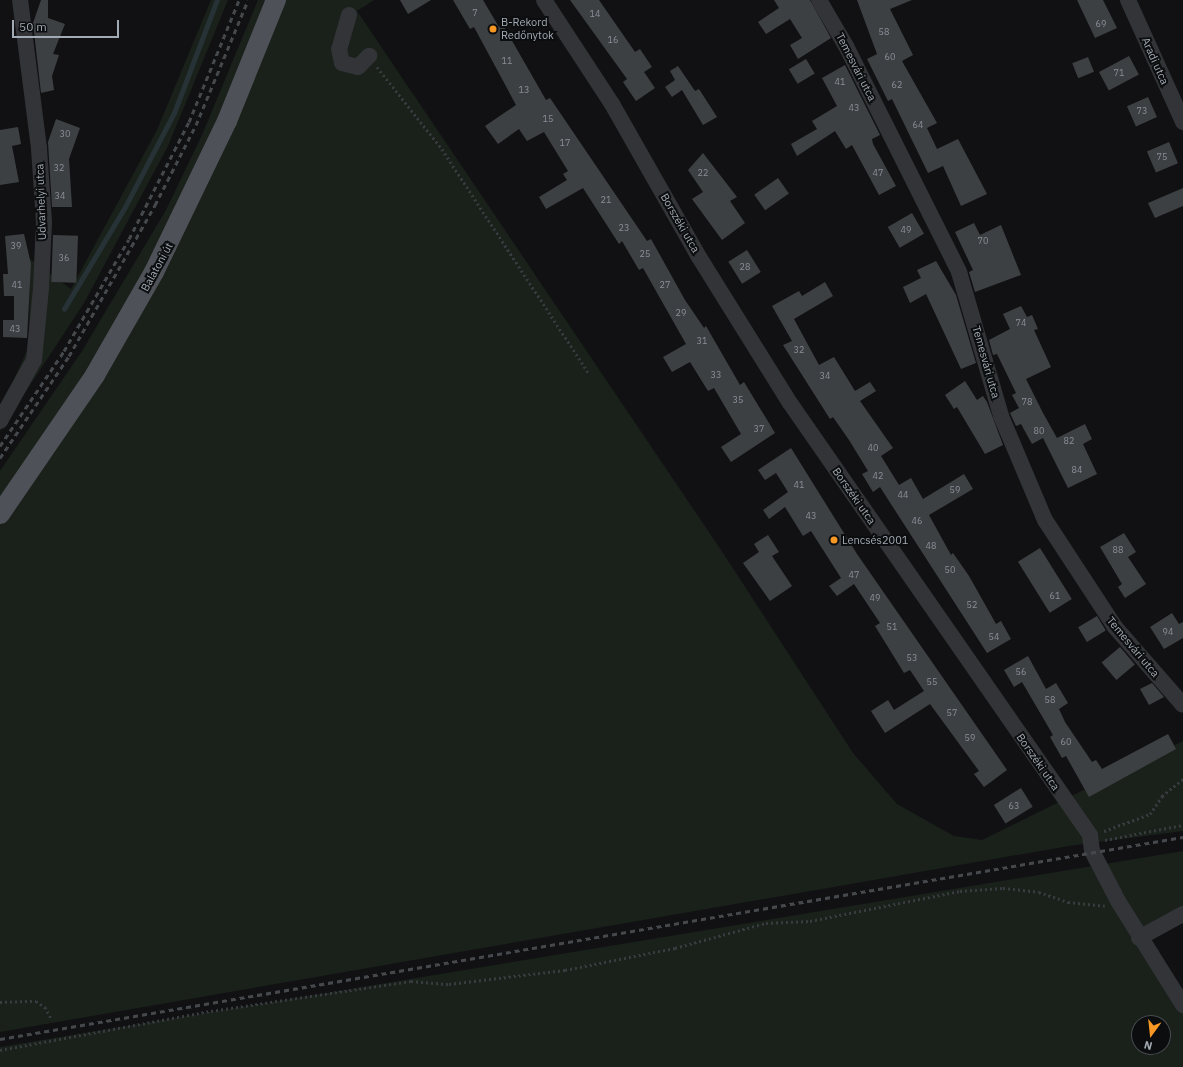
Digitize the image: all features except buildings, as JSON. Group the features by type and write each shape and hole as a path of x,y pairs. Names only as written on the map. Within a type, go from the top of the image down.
{"main road":[{"name":"Balatoni út","path":"0,514 95,375 154,272 216,148 276,0"}],"street":[{"name":"Udvarhelyi utca","path":"0,421 34,360 42,280 44,222 39,148 20,0"},
{"name":"Borszéki utca","path":"544,0 612,104 700,257 790,403 1092,839 1092,851 1118,901 1139,938 1183,1005"},
{"name":"Temesvári utca","path":"819,0 846,46 958,272 1001,416 1045,520 1115,627 1183,705"},
{"name":"Aradi utca","path":"1128,0 1183,122"},
{"path":"349,15 339,49 342,63 358,67 369,56"},
{"path":"1139,938 1183,914"}],"path":[{"path":"369,56 442,149 588,372"},
{"path":"1092,839 1150,814 1162,796 1183,779"},
{"path":"1092,839 1183,825"},
{"path":"0,1050 211,1011 411,981 449,984 565,970 675,948 766,923 810,921 960,891 1003,888 1102,907 1118,901"},
{"path":"0,1002 36,1001 46,1007 51,1018"}],"shaded area":[{"path":"211,0 228,0 168,146 84,303 0,431 0,410 29,346 30,259 71,289 157,130"},
{"path":"258,0 374,0 357,11 723,553 853,753 897,804 954,836 982,840 1183,741 1183,831 1069,846 0,1032 0,471 82,351 166,210 202,135"},
{"path":"1183,851 1183,921 1150,940 1183,990 1183,1067 0,1067 0,1047"}],"waterway":[{"path":"64,309 125,207 174,113 217,0"}],"railway":[{"path":"0,446 64,351 129,239 189,122 239,0"},
{"path":"0,458 69,356 155,205 196,125 248,0"},
{"path":"0,1039 1183,837"}],"place":[{"name":"B-Rekord Redőnytok","path":"493,29"},
{"name":"Lencsés2001","path":"834,540"}]}
